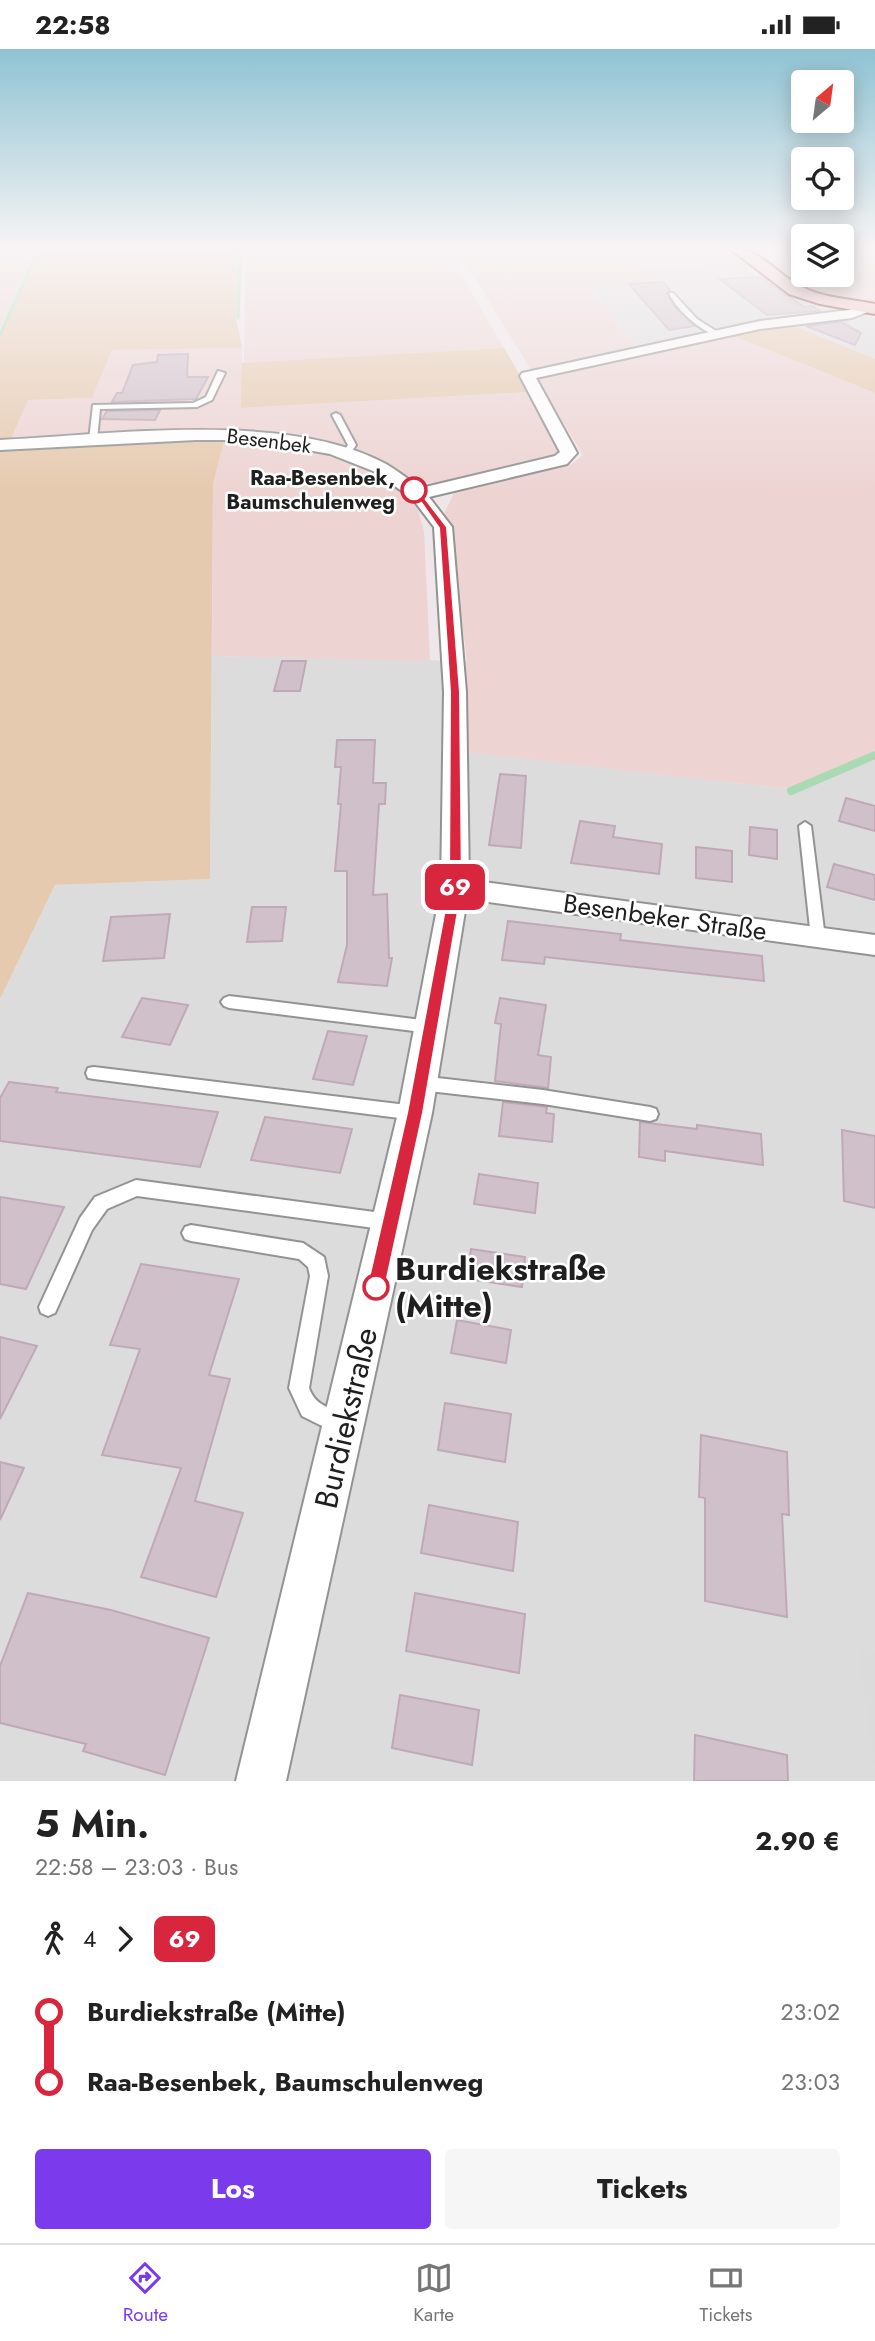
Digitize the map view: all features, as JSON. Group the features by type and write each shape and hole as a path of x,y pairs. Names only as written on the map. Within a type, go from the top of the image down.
{"street":[{"path":"418,494 561,460 569,453 527,376 717,334 752,329"},
{"name":"Besenbek","path":"0,445 245,435 346,454 379,467 418,494 443,527 455,692 455,888"},
{"name":"Besenbeker Straße","path":"455,888 875,946"},
{"name":"Burdiekstraße","path":"261,1781 418,1098 455,888"}],"lane":[{"path":"709,329 717,334"},
{"path":"93,440 96,407 194,405 209,398 217,386 220,373"},
{"path":"336,415 352,445 346,454"},
{"path":"806,826 818,938"},
{"path":"229,1002 430,1027"},
{"path":"94,1073 418,1098 543,1097 649,1114"},
{"path":"48,1307 86,1224 101,1203 118,1193 136,1188 390,1222"},
{"path":"191,1233 303,1251 317,1263 319,1276 299,1388 303,1405 317,1415 344,1423"}],"shaded area":[{"path":"4,329 238,329 242,348 112,350 92,398 28,400 10,441 0,442 0,338"},
{"path":"245,329 493,329 504,348 244,363"},
{"path":"506,329 621,329 638,349 533,373"},
{"path":"621,329 750,329 638,349"},
{"path":"760,329 801,329 875,359 875,393 729,334"},
{"path":"801,329 875,329 875,359"},
{"path":"729,334 875,393 875,751 788,789 466,752 467,661 450,526 444,514 454,493 572,464 583,455 536,378"},
{"path":"242,348 242,408 530,392 564,452 555,459 443,483 419,482 363,453 330,444 248,431 10,441 28,400 92,398 112,350"},
{"path":"504,348 530,392 241,408 242,363"},
{"path":"225,437 330,453 372,470 405,493 418,510 424,532 430,661 212,656 213,484"},
{"path":"225,437 213,484 210,879 55,885 0,999 0,448"},
{"path":"212,656 467,661 466,751 788,789 875,751 875,1781 0,1781 0,999 55,885 210,879"},
{"path":"858,1648 875,1650 875,1763 874,1763"}],"building":[{"path":"813,329 853,329 861,333 855,345"},
{"path":"188,354 187,377 208,377 196,399 112,402 117,393 122,393 133,365 157,362 158,355"},
{"path":"160,410 155,420 102,419 107,411"},
{"path":"282,661 306,661 300,691 274,691"},
{"path":"337,740 375,740 373,783 386,783 385,804 379,804 373,895 387,894 389,958 392,958 387,986 338,982 347,945 347,871 335,871 341,804 338,804 341,767 335,767"},
{"path":"500,774 526,776 521,848 489,845"},
{"path":"846,798 875,806 875,831 839,821"},
{"path":"580,821 615,826 613,837 662,844 659,874 571,863"},
{"path":"750,827 777,830 777,859 749,855"},
{"path":"696,847 732,851 732,882 696,878"},
{"path":"834,864 875,875 875,900 827,887"},
{"path":"252,907 286,907 282,941 247,942"},
{"path":"170,914 164,958 103,961 111,917"},
{"path":"508,921 621,934 620,940 762,956 764,981 545,957 544,964 502,960"},
{"path":"142,998 188,1005 170,1045 122,1037"},
{"path":"500,998 546,1005 538,1055 551,1057 548,1088 495,1081 501,1024 495,1023"},
{"path":"328,1031 367,1036 353,1085 313,1079"},
{"path":"9,1082 58,1088 56,1092 218,1112 200,1167 0,1141 0,1098"},
{"path":"503,1102 547,1107 546,1113 554,1114 552,1142 499,1136"},
{"path":"265,1117 352,1129 340,1173 251,1160"},
{"path":"640,1122 697,1129 697,1125 761,1134 763,1165 665,1151 665,1161 639,1157"},
{"path":"842,1130 875,1136 875,1208 844,1201"},
{"path":"479,1174 538,1183 535,1213 474,1204"},
{"path":"0,1197 64,1207 26,1289 0,1284"},
{"path":"471,1249 525,1257 522,1287 467,1279"},
{"path":"141,1264 239,1279 209,1375 230,1379 195,1501 243,1513 216,1597 141,1577 181,1468 102,1455 140,1349 110,1345"},
{"path":"457,1320 511,1330 506,1363 451,1353"},
{"path":"0,1337 37,1346 0,1419"},
{"path":"445,1403 511,1414 505,1462 438,1450"},
{"path":"701,1435 787,1452 789,1515 782,1514 787,1617 705,1601 705,1498 699,1497"},
{"path":"0,1462 24,1468 0,1520"},
{"path":"429,1505 518,1522 513,1571 421,1553"},
{"path":"28,1593 111,1610 209,1638 165,1775 83,1751 86,1744 0,1723 0,1666"},
{"path":"415,1593 525,1614 519,1673 406,1651"},
{"path":"400,1695 479,1710 472,1765 392,1748"},
{"path":"695,1735 787,1755 788,1781 694,1781"}],"waterway":[{"path":"0,335 3,329"},
{"path":"791,791 875,755"}],"bus line":[{"name":"69","path":"376,1287 415,1113 455,888 455,692 443,527 414,490"}],"place":[{"name":"Raa-Besenbek, Baumschulenweg","path":"414,490"},
{"name":"Burdiekstraße (Mitte)","path":"376,1287"}]}
